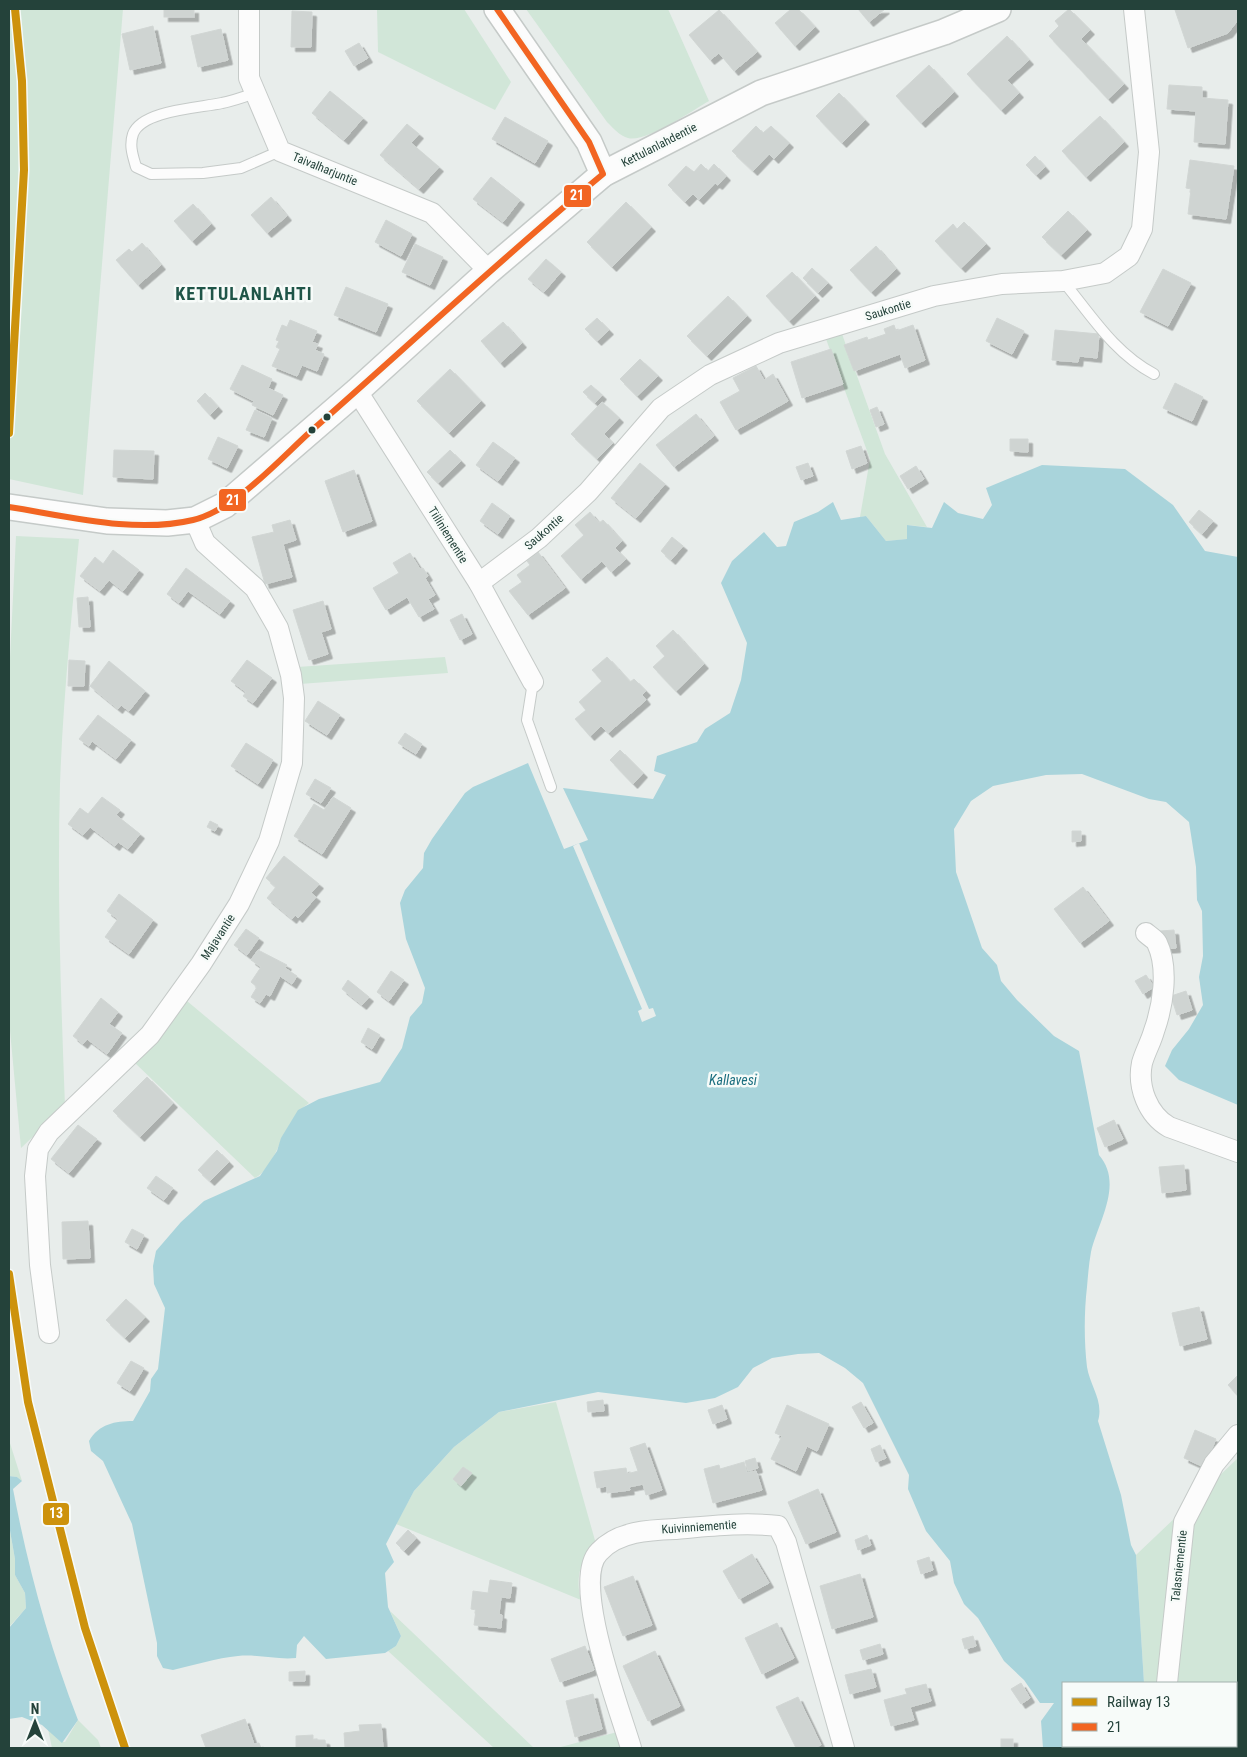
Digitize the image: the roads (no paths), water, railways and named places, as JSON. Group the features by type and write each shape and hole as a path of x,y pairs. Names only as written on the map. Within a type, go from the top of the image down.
{"street":[{"name":"Taivalharjuntie","path":"249,9 249,78 280,151 432,213 489,271"},
{"path":"497,9 589,142 603,174"},
{"name":"Kettulanlahdentie","path":"9,507 107,521 167,523 195,520 225,505 357,392 489,271 603,174 761,93 944,32 998,9"},
{"name":"Saukontie","path":"479,583 539,538 588,492 661,408 710,375 779,344 934,296 1002,284 1063,281 1105,274 1128,256 1142,229 1149,152 1134,9"},
{"name":"Tiiliniementie","path":"357,392 479,583 533,682"},
{"name":"Majavantie","path":"49,1333 40,1265 36,1176 38,1149 49,1132 150,1035 201,964 239,904 268,841 292,763 294,698 291,676 278,628 255,588 205,543 195,520"},
{"path":"1146,933 1157,942 1163,972 1163,1001 1142,1064 1142,1088 1150,1110 1161,1123 1169,1127 1238,1152"},
{"name":"Talasniementie","path":"1167,1682 1184,1522 1214,1464 1238,1435"},
{"name":"Kuivinniementie","path":"631,1748 593,1620 590,1568 597,1553 609,1542 639,1531 756,1523 778,1526 786,1542 844,1748"}],"lane":[{"path":"255,93 223,103 174,110 141,123 133,132 130,149 136,167 151,174 203,173 241,168 280,151"},
{"path":"1063,281 1118,349 1135,364 1154,374"},
{"path":"533,682 527,720 551,787"}],"water":[{"name":"Kallavesi","path":"1042,465 1125,469 1173,505 1205,551 1238,557 1238,1105 1179,1080 1165,1066 1172,1050 1189,1029 1203,1005 1199,977 1203,956 1202,911 1197,900 1196,867 1189,822 1166,802 1149,799 1082,774 1046,775 993,786 971,801 954,829 956,872 982,948 997,965 1001,981 1017,1000 1054,1036 1079,1051 1099,1155 1106,1166 1109,1178 1107,1203 1091,1252 1085,1307 1085,1347 1087,1367 1098,1400 1098,1421 1121,1495 1131,1545 1136,1555 1144,1682 1062,1682 1062,1747 1145,1748 1043,1748 1041,1721 1054,1703 1040,1703 1024,1680 1004,1661 978,1618 964,1604 954,1583 950,1561 926,1531 908,1489 909,1475 863,1383 845,1368 819,1353 772,1358 753,1368 738,1387 715,1398 686,1403 598,1392 499,1412 454,1447 414,1491 386,1544 394,1562 385,1573 388,1607 401,1636 396,1646 385,1653 326,1659 304,1636 297,1645 296,1658 238,1656 173,1670 163,1668 157,1656 157,1643 132,1524 103,1461 91,1451 89,1441 103,1427 120,1422 133,1421 150,1391 151,1379 158,1369 165,1308 154,1284 153,1266 156,1251 181,1222 204,1201 260,1176 277,1151 281,1138 298,1110 319,1099 380,1082 402,1048 410,1017 422,1003 425,988 406,939 400,903 405,890 423,868 424,853 432,839 465,793 473,787 528,763 564,849 588,840 563,788 653,799 666,775 654,771 657,756 697,742 705,729 730,713 741,680 747,643 721,583 732,561 764,532 777,547 786,546 794,522 818,512 833,502 841,520 866,516 886,541 907,539 907,525 932,528 944,502 958,513 983,519 992,505 986,488"},
{"path":"9,1476 17,1477 22,1481 13,1489 25,1548 40,1606 67,1692 78,1720 62,1743 42,1725 22,1717 9,1719 9,1628 26,1608 25,1593 15,1575 15,1559 9,1525"}],"rail line":[{"name":"13","path":"9,433 24,170 22,81 15,9"},
{"name":"13","path":"9,1274 28,1402 85,1628 125,1748"}],"district":[{"name":"KETTULANLAHTI","path":"244,294"}]}
